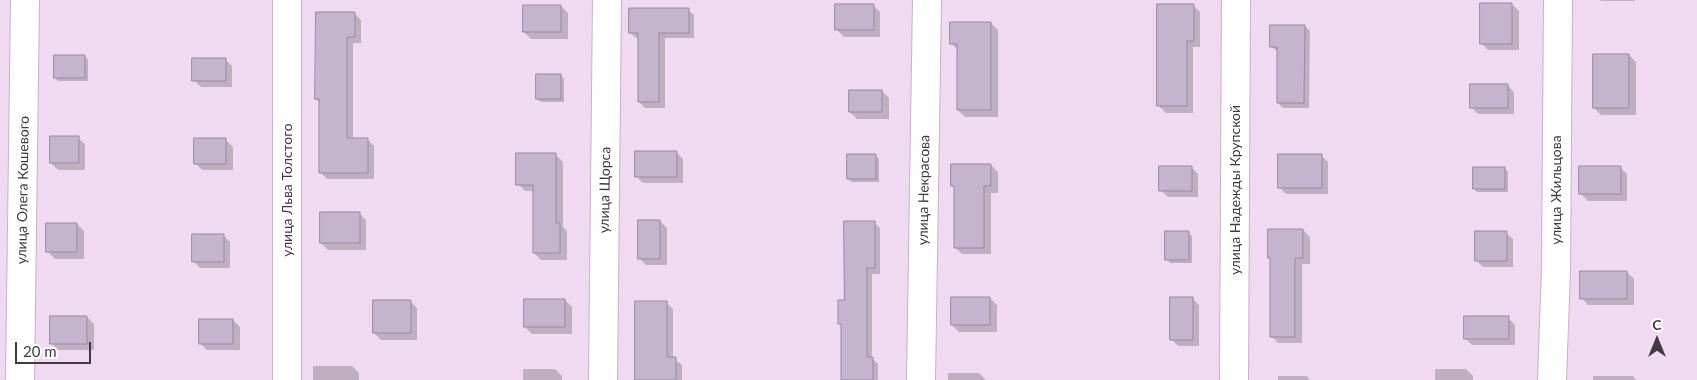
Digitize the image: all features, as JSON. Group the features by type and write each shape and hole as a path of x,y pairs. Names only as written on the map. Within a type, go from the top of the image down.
{"street":[{"name":"улица Олега Кошевого","path":"20,380 25,0"},
{"name":"улица Льва Толстого","path":"287,0 287,380"},
{"name":"улица Щорса","path":"603,380 607,0"},
{"name":"улица Некрасова","path":"921,380 927,0"},
{"name":"улица Надежды Крупской","path":"1234,380 1236,0"},
{"name":"улица Жильцова","path":"1552,380 1556,270 1558,0"}],"building":[{"path":"1480,3 1512,3 1512,44 1480,44"},
{"path":"835,4 874,4 874,30 835,30"},
{"path":"1157,4 1194,4 1194,41 1187,41 1187,106 1157,106"},
{"path":"523,5 561,5 561,32 523,32"},
{"path":"629,8 689,8 689,33 659,33 659,102 638,102 638,33 629,33"},
{"path":"316,12 355,12 355,37 347,37 347,138 368,138 368,173 319,173 319,99 315,99"},
{"path":"950,22 991,22 991,110 957,110 957,44 950,44"},
{"path":"1270,25 1305,25 1304,103 1277,103 1277,47 1270,47"},
{"path":"1593,54 1629,54 1629,108 1593,108"},
{"path":"54,55 85,55 85,78 54,78"},
{"path":"192,58 226,58 226,81 192,81"},
{"path":"536,74 561,74 561,99 536,99"},
{"path":"1470,84 1508,84 1508,108 1470,108"},
{"path":"849,90 882,90 882,112 849,112"},
{"path":"50,136 79,136 79,163 50,163"},
{"path":"194,138 226,138 226,164 194,164"},
{"path":"635,151 677,151 677,177 635,177"},
{"path":"516,153 556,153 556,223 560,223 560,253 533,253 533,185 516,185"},
{"path":"847,154 876,154 876,179 847,179"},
{"path":"1278,154 1322,154 1322,188 1278,188"},
{"path":"951,164 991,164 991,186 984,186 984,248 954,248 954,186 951,186"},
{"path":"1159,166 1192,166 1192,191 1159,191"},
{"path":"1579,166 1621,166 1621,194 1579,194"},
{"path":"1473,167 1505,167 1505,189 1473,189"},
{"path":"320,212 360,212 360,243 320,243"},
{"path":"638,220 660,220 660,259 638,259"},
{"path":"844,221 875,221 875,268 867,268 867,357 873,357 873,380 841,380 841,324 838,324 838,300 844,300"},
{"path":"46,223 77,223 77,252 46,252"},
{"path":"1268,229 1303,229 1303,258 1295,258 1295,337 1270,337"},
{"path":"1165,231 1189,231 1189,260 1165,260"},
{"path":"1475,231 1507,231 1507,261 1475,261"},
{"path":"192,234 224,234 224,262 192,262"},
{"path":"1580,271 1627,271 1627,299 1580,299"},
{"path":"951,297 990,297 990,325 951,325"},
{"path":"1170,297 1193,297 1193,340 1170,340"},
{"path":"524,299 565,299 565,327 524,327"},
{"path":"373,300 411,300 411,333 373,333"},
{"path":"635,301 667,301 667,357 676,357 676,380 635,380"},
{"path":"50,316 87,316 87,344 50,344"},
{"path":"1464,316 1509,316 1509,339 1464,339"},
{"path":"199,319 233,319 233,344 199,344"}]}
